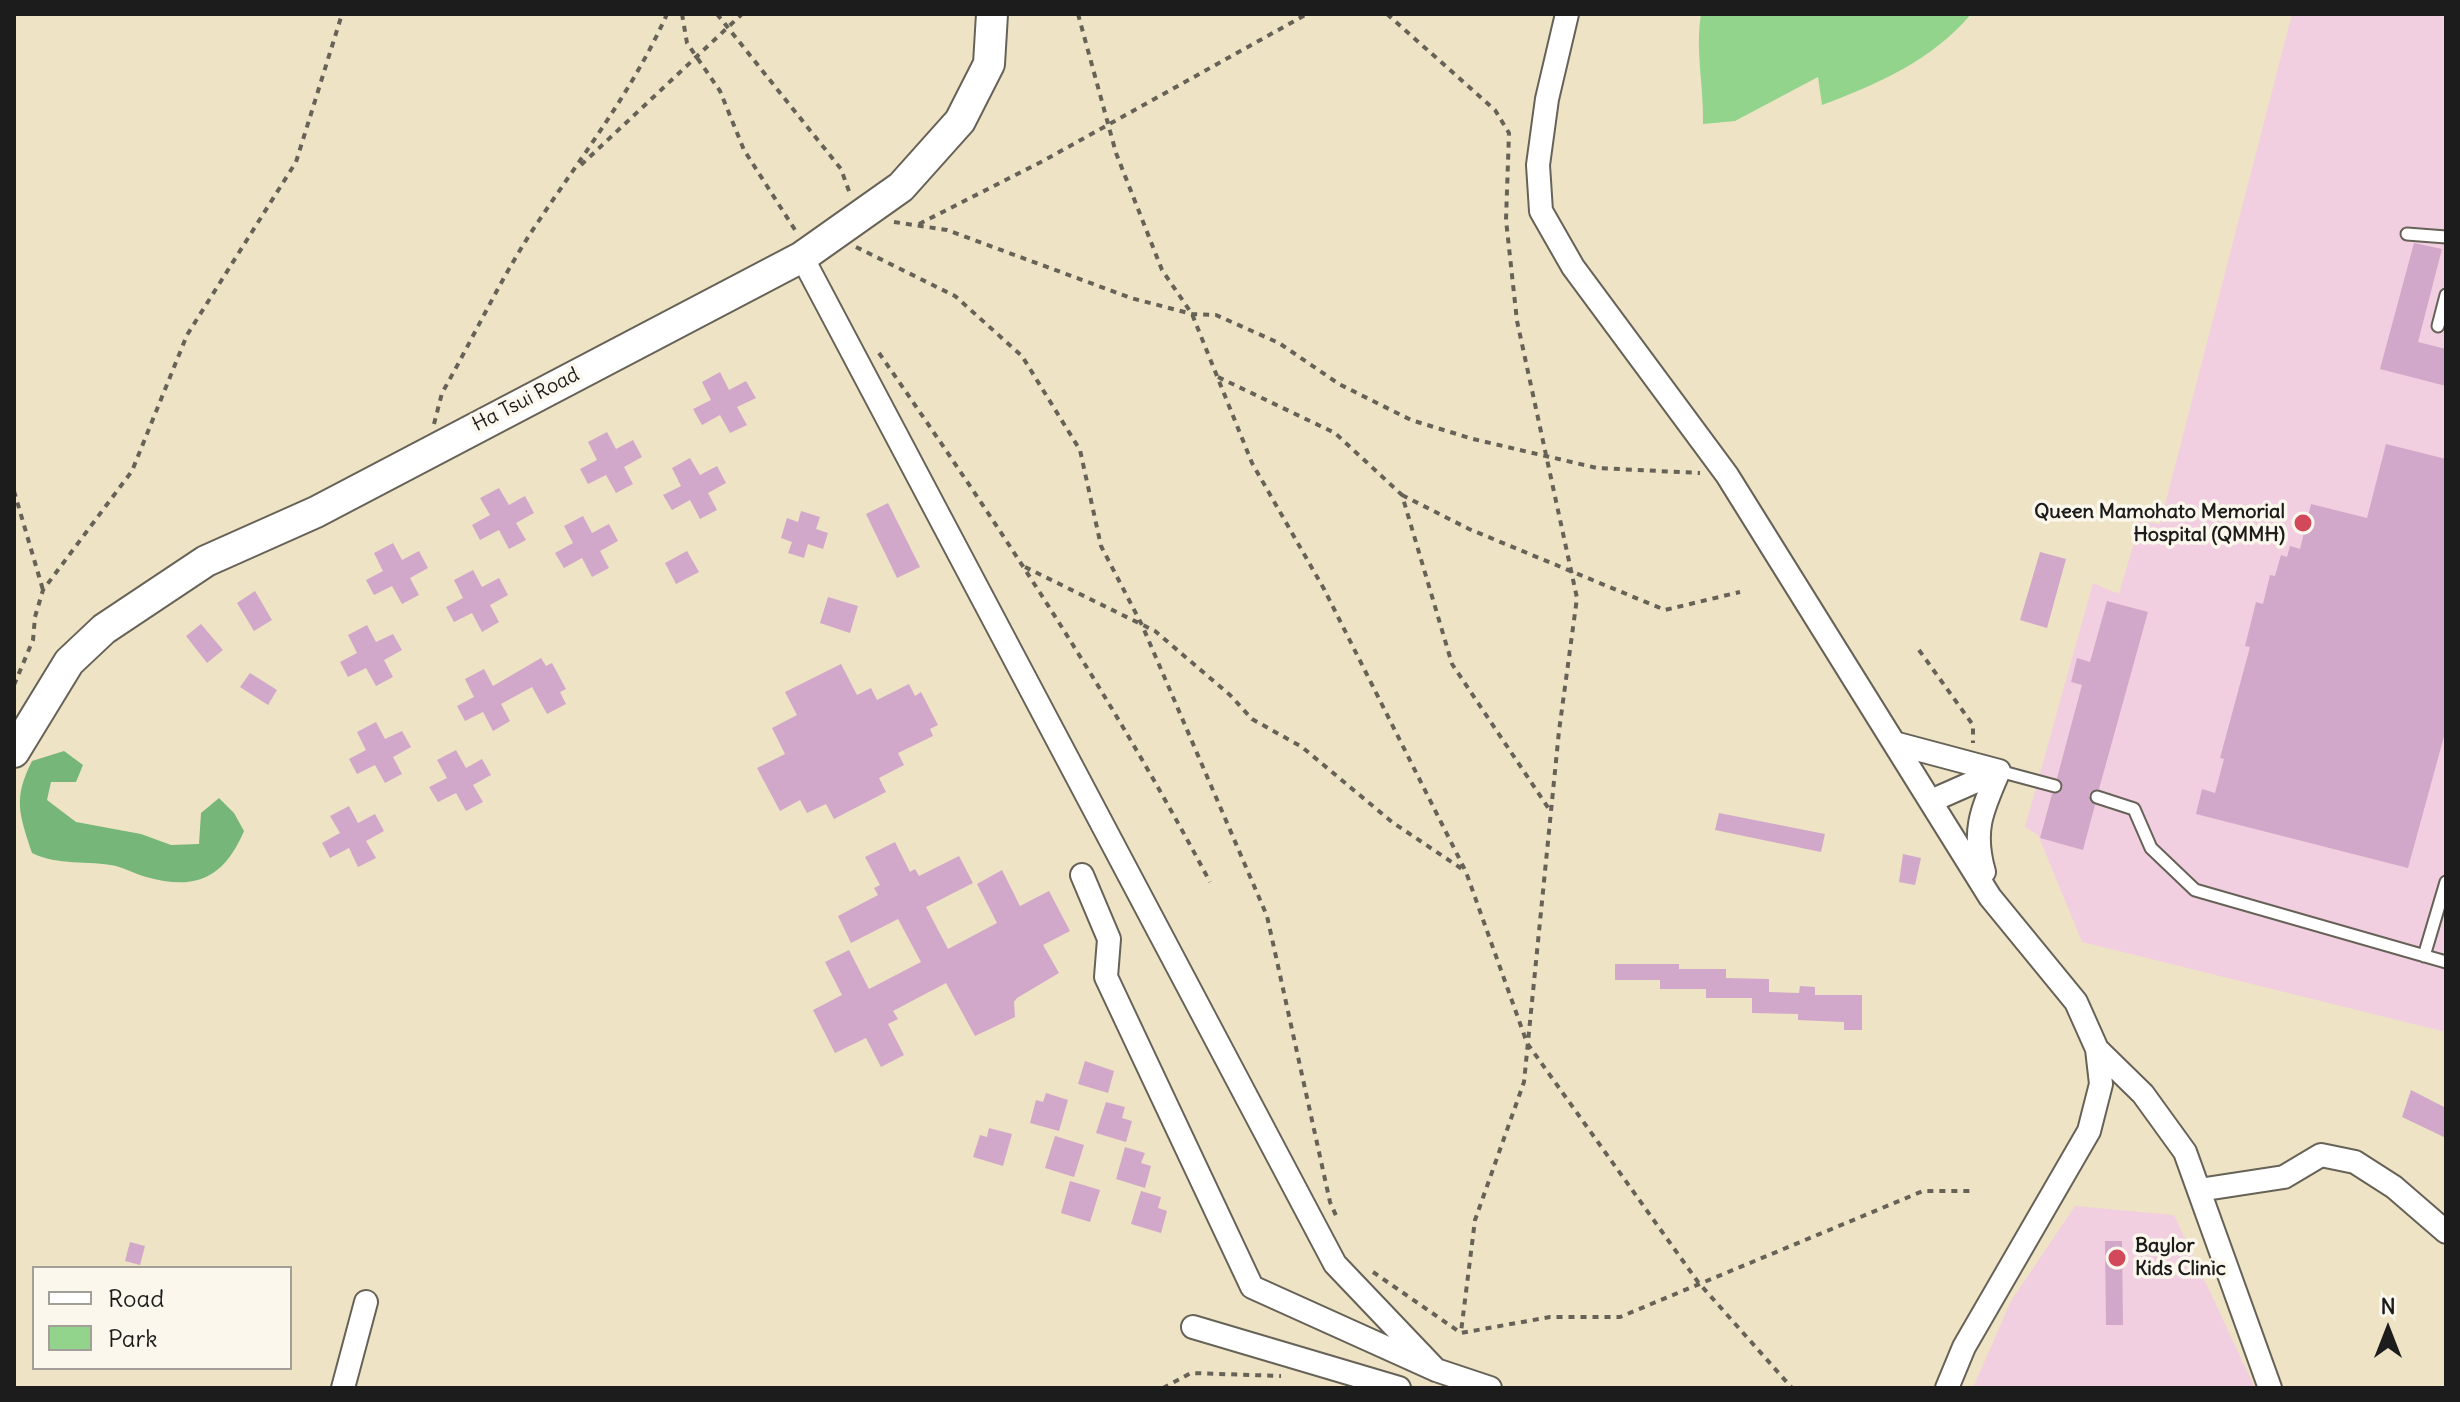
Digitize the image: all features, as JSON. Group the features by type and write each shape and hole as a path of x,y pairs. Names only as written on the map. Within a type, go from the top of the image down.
{"street":[{"name":"Ha Tsui Road","path":"14,752 69,662 104,629 206,561 316,512 815,248 901,187 960,121 989,64 992,14"},
{"path":"1567,14 1547,99 1538,165 1541,211 1573,267 1727,475 1990,897 2076,1002 2097,1049 2101,1084 2089,1131 1964,1347 1947,1388"},
{"path":"815,248 1335,1264 1436,1370"},
{"path":"1894,743 1999,771"},
{"path":"1931,801 1999,771"},
{"path":"1990,897 1976,844 1979,819 1999,771"},
{"path":"1082,875 1109,939 1106,977 1252,1287 1352,1329 1436,1370 1490,1388"},
{"path":"2097,1049 2143,1094 2185,1152 2270,1388"},
{"path":"2199,1190 2284,1177 2321,1155 2355,1162 2394,1187 2446,1232"},
{"path":"343,1388 366,1302"},
{"path":"1193,1327 1399,1388"}],"lane":[{"path":"2407,234 2446,237"},
{"path":"2438,326 2446,295"},
{"path":"1999,771 2055,786"},
{"path":"2097,797 2134,809 2151,848 2195,890 2446,962"},
{"path":"2424,956 2446,882"}],"path":[{"path":"14,685 33,640 35,617 43,590 132,471 187,335 296,162 342,14"},
{"path":"427,451 442,393 536,224 574,172 648,57 667,14"},
{"path":"682,14 687,43 720,91 744,150 815,248 955,296 1022,356 1080,450 1101,546 1142,625 1267,916 1330,1202 1342,1230"},
{"path":"717,14 841,169 857,217 947,230 1131,298 1192,314 1216,315 1279,343 1339,384 1411,420 1473,439 1544,453 1597,468 1727,475"},
{"path":"574,172 742,14"},
{"path":"1078,14 1107,124 1162,270 1192,314 1252,463 1324,589 1466,872 1527,1043 1698,1282 1792,1388"},
{"path":"917,226 1307,14"},
{"path":"1387,14 1495,110 1509,133 1506,220 1517,321 1577,598 1550,811 1524,1082 1475,1220 1461,1333"},
{"path":"871,341 1103,690 1210,882"},
{"path":"1217,377 1335,433 1402,495 1469,529 1665,610 1740,592"},
{"path":"14,491 43,590"},
{"path":"1402,495 1452,664 1550,811"},
{"path":"1022,565 1155,631 1214,680 1252,719 1302,747 1392,822 1466,872"},
{"path":"1919,650 1973,725 1971,762"},
{"path":"1367,1267 1461,1333 1550,1317 1620,1317 1923,1191 1974,1191"}],"shaded area":[{"name":"Queen Mamohato Memorial Hospital (QMMH)","path":"2292,14 2446,14 2446,1032 2082,942 2038,835 2025,827 2093,583 2119,594 2140,521 2160,524"},
{"name":"Baylor Kids Clinic","path":"2075,1206 2174,1215 2255,1388 1973,1388 2011,1301"}],"green space":[{"path":"1701,14 1971,14 1921,58 1883,80 1842,97 1822,105 1818,77 1735,121 1703,124 1699,41"},
{"path":"64,751 83,765 76,782 51,782 47,800 76,822 141,834 171,845 199,844 201,813 219,798 234,813 244,831 236,847 217,870 206,877 180,882 146,877 116,866 52,860 32,853 21,816 22,786 32,761"}],"building":[{"path":"2414,243 2442,249 2418,342 2446,349 2446,386 2380,369"},
{"path":"720,372 729,390 746,381 756,398 737,407 747,425 730,433 720,415 702,425 693,409 711,400 702,382"},
{"path":"607,432 616,449 633,440 642,457 624,467 633,484 616,493 606,475 588,484 580,469 597,460 588,442"},
{"path":"2386,444 2446,459 2446,729 2408,868 2196,814 2202,789 2215,793 2224,759 2220,758 2250,647 2245,646 2256,602 2263,604 2270,575 2275,576 2281,555 2287,557 2290,546 2300,549 2311,504 2367,518"},
{"path":"690,458 700,475 717,466 726,483 708,493 717,510 700,519 690,500 672,510 663,495 681,486 672,468"},
{"path":"499,488 509,505 525,496 534,513 516,523 526,540 509,549 499,530 480,540 472,525 490,515 480,498"},
{"path":"888,503 920,567 897,578 866,514"},
{"path":"801,511 820,517 816,529 828,533 823,549 808,544 804,558 788,553 792,542 781,538 787,518 798,522"},
{"path":"583,516 592,533 609,524 618,541 600,551 609,568 592,577 582,558 564,568 555,553 573,543 564,526"},
{"path":"393,543 402,560 419,551 428,568 410,578 419,595 402,604 392,586 374,595 366,580 383,571 374,553"},
{"path":"687,551 699,572 676,584 665,563"},
{"path":"2040,552 2066,559 2047,628 2020,620"},
{"path":"473,570 482,587 499,578 508,595 490,605 499,622 482,632 472,613 454,622 446,607 463,598 454,580"},
{"path":"255,591 272,620 254,631 237,603"},
{"path":"828,597 858,606 850,633 820,623"},
{"path":"2107,601 2148,612 2099,789 2089,795 2095,805 2083,850 2040,838 2052,794 2060,792 2063,787 2057,778 2082,685 2071,682 2077,658 2090,662"},
{"path":"201,624 223,650 207,663 186,636"},
{"path":"367,625 376,642 393,634 402,650 384,660 393,677 376,686 366,668 348,677 340,662 357,653 348,635"},
{"path":"541,658 546,666 552,663 566,689 560,692 566,704 547,714 532,687 501,704 510,721 493,731 483,712 465,721 457,706 474,697 465,679 484,669 493,686"},
{"path":"841,664 857,695 871,688 877,700 909,684 915,696 921,692 938,725 930,729 933,736 898,753 904,765 879,778 886,792 834,819 826,804 807,813 800,800 780,811 757,768 785,754 772,728 797,715 785,692"},
{"path":"250,673 277,690 268,705 240,687"},
{"path":"376,722 385,739 402,731 411,747 393,757 402,774 385,783 375,765 357,774 349,759 366,750 357,732"},
{"path":"456,750 466,768 482,759 491,775 473,785 483,802 466,811 456,793 438,802 429,787 447,778 437,760"},
{"path":"349,806 358,823 375,814 384,831 366,841 376,858 358,867 349,848 330,858 322,843 340,833 330,816"},
{"path":"1719,813 1825,834 1821,852 1715,830"},
{"path":"895,842 910,872 915,869 919,876 959,856 973,883 926,907 948,949 997,923 977,884 1002,870 1020,906 1049,891 1070,931 1043,945 1059,973 1017,998 1014,1002 1015,1017 975,1036 946,983 893,1011 898,1019 888,1024 904,1055 881,1067 866,1038 835,1053 813,1010 842,995 825,962 849,950 869,989 921,962 898,919 851,943 838,916 878,895 874,888 880,885 865,857"},
{"path":"1903,854 1921,858 1915,885 1899,882"},
{"path":"1615,964 1679,964 1679,969 1726,969 1726,978 1769,979 1769,992 1799,993 1800,986 1815,987 1815,995 1862,995 1862,1030 1844,1030 1844,1022 1798,1020 1798,1014 1752,1013 1752,998 1706,998 1706,989 1660,989 1660,980 1615,980"},
{"path":"1085,1061 1114,1071 1108,1093 1078,1084"},
{"path":"2411,1090 2446,1108 2446,1138 2402,1117"},
{"path":"1046,1093 1068,1100 1059,1131 1030,1123 1036,1100 1043,1102"},
{"path":"1106,1102 1125,1107 1122,1118 1132,1121 1126,1142 1096,1133"},
{"path":"989,1128 1012,1134 1003,1166 973,1157 980,1135 987,1137"},
{"path":"1055,1136 1084,1145 1074,1177 1045,1168"},
{"path":"1125,1147 1145,1153 1141,1163 1151,1166 1145,1188 1116,1179"},
{"path":"1070,1181 1100,1190 1090,1222 1061,1213"},
{"path":"1141,1191 1161,1197 1158,1208 1167,1211 1161,1233 1131,1224"},
{"path":"2105,1241 2122,1241 2123,1325 2106,1325"},
{"path":"130,1242 145,1246 140,1265 125,1261"}],"place":[{"name":"Queen Mamohato Memorial Hospital (QMMH)","path":"2303,523"},
{"name":"Baylor Kids Clinic","path":"2117,1258"}]}
